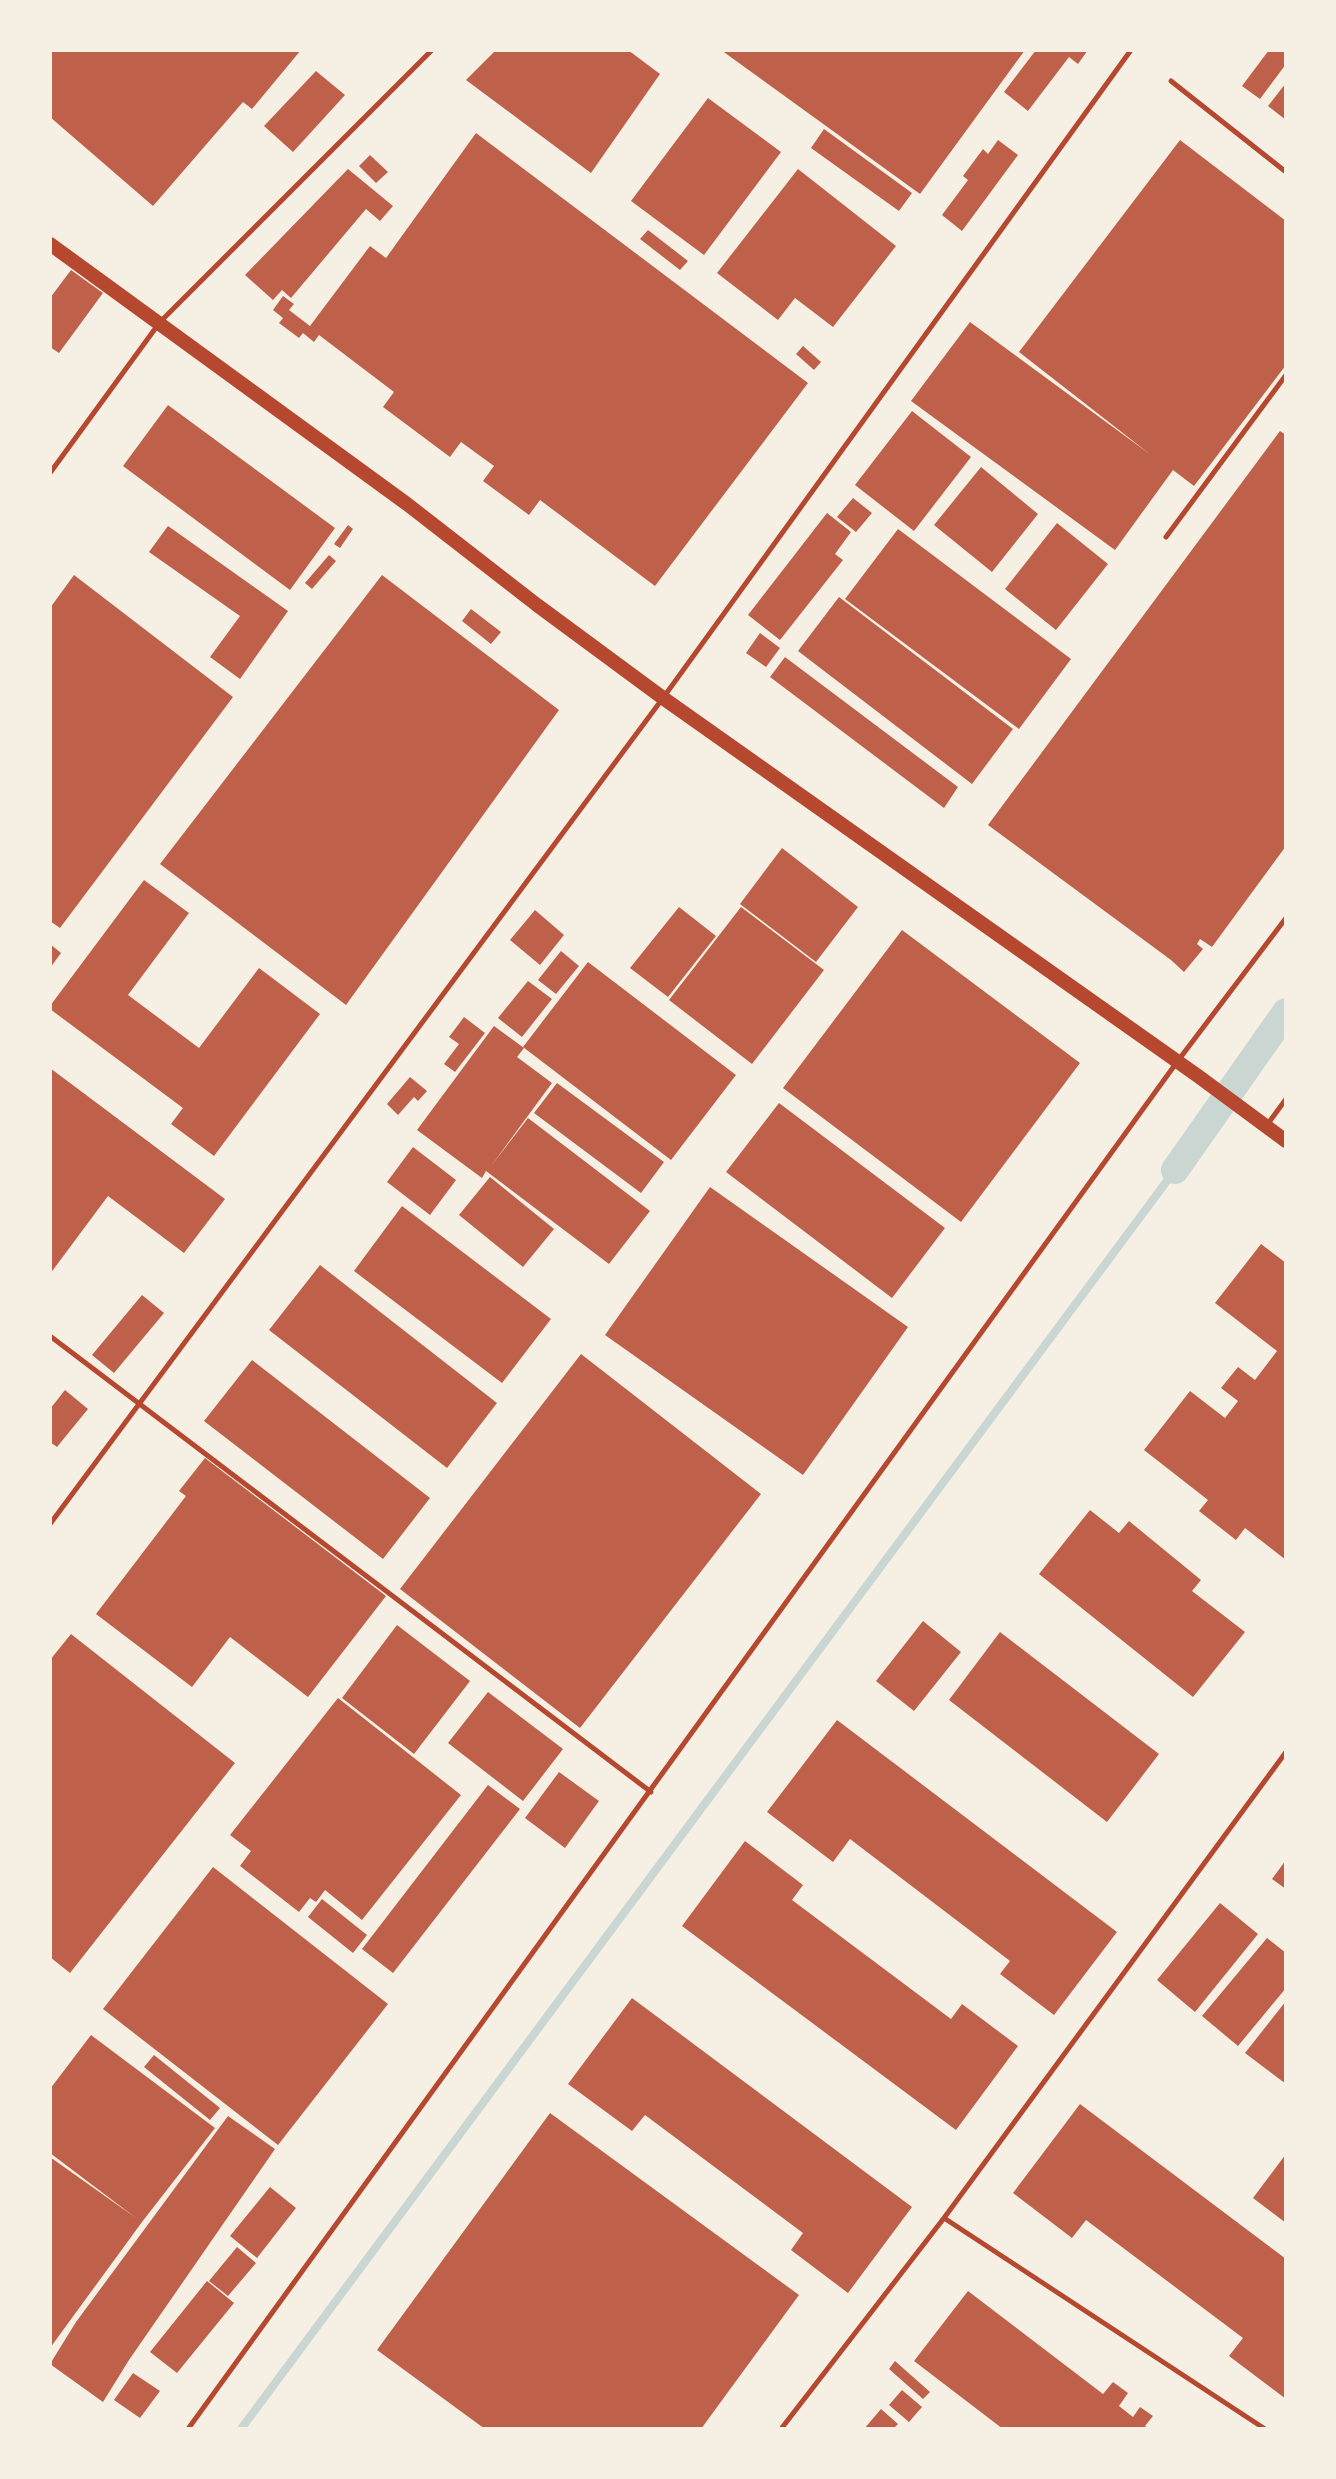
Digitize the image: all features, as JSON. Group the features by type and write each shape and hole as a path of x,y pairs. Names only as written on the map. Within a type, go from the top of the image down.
{"street":[{"path":"50,244 408,504 663,698 1286,1141"}],"lane":[{"path":"50,473 160,322 432,50"},
{"path":"50,1524 663,698 1131,50"},
{"path":"1171,81 1286,172"},
{"path":"1166,537 1286,375"},
{"path":"188,2429 1286,918"},
{"path":"1266,1126 1286,1099"},
{"path":"50,1336 650,1792"},
{"path":"781,2429 944,2218 1286,1752"},
{"path":"944,2218 1265,2429"}],"building":[{"path":"50,50 301,50 252,109 243,102 153,206 50,117"},
{"path":"496,50 628,50 660,74 591,173 466,80"},
{"path":"721,50 1025,50 920,194"},
{"path":"1036,50 1088,50 1078,64 1069,57 1028,111 1004,92"},
{"path":"1269,50 1286,50 1286,64 1260,99 1242,86"},
{"path":"316,71 345,95 293,152 264,126"},
{"path":"1286,83 1286,120 1268,106"},
{"path":"708,98 781,152 704,255 631,201"},
{"path":"824,129 912,193 899,211 811,148"},
{"path":"476,133 808,383 655,586 540,500 529,515 483,481 494,466 461,442 450,457 383,407 394,392 319,335 314,342 303,333 299,338 279,323 283,318 273,310 283,296 294,304 289,310 310,326 370,246 386,258"},
{"path":"998,140 1018,155 962,231 942,215 968,180 963,176 983,149 988,154"},
{"path":"1180,140 1286,221 1286,365 1194,486 1173,470 1115,550 911,401 970,322 1151,455 1019,352"},
{"path":"370,155 388,172 376,183 359,166"},
{"path":"348,169 393,206 380,221 366,209 291,298 282,290 273,300 245,275"},
{"path":"798,169 896,246 833,327 795,298 778,320 717,273"},
{"path":"648,230 688,261 680,270 640,239"},
{"path":"71,270 103,293 59,353 50,347 50,298"},
{"path":"803,346 821,362 814,370 796,354"},
{"path":"168,405 335,528 290,590 123,466"},
{"path":"912,411 971,457 914,531 855,485"},
{"path":"1280,431 1286,435 1286,846 1212,947 1200,939 1197,944 1203,949 1184,972 988,825"},
{"path":"981,467 1038,514 992,572 934,525"},
{"path":"853,498 872,513 856,532 837,517"},
{"path":"827,513 851,532 835,554 843,560 780,640 748,615"},
{"path":"1057,523 1108,564 1056,630 1005,589"},
{"path":"348,525 353,529 340,548 334,544"},
{"path":"168,526 288,611 240,679 210,657 240,616 149,552"},
{"path":"898,529 1071,659 1019,729 845,599"},
{"path":"329,555 336,561 312,589 305,583"},
{"path":"74,575 233,697 60,928 50,921 50,608"},
{"path":"382,575 559,710 346,1005 160,864"},
{"path":"839,597 1013,729 972,784 798,651"},
{"path":"471,609 501,632 491,644 462,621"},
{"path":"760,633 780,648 766,667 746,653"},
{"path":"785,657 958,787 944,808 770,677"},
{"path":"782,848 858,907 816,962 740,904"},
{"path":"144,880 189,913 128,995 199,1048 259,968 320,1014 214,1156 171,1124 183,1108 50,1009"},
{"path":"679,907 716,936 668,997 630,968"},
{"path":"741,907 824,970 752,1064 669,1000"},
{"path":"535,910 564,935 540,965 510,940"},
{"path":"902,930 1080,1063 961,1222 783,1088"},
{"path":"50,944 61,953 50,968"},
{"path":"561,951 579,966 556,994 538,980"},
{"path":"588,962 736,1075 671,1160 523,1047"},
{"path":"528,981 552,999 522,1037 498,1018"},
{"path":"464,1017 485,1033 455,1072 444,1064 459,1044 449,1037"},
{"path":"494,1026 524,1048 517,1057 552,1083 491,1166 528,1118 650,1211 609,1264 486,1171 482,1178 417,1130"},
{"path":"50,1068 225,1199 184,1253 108,1196 50,1274"},
{"path":"410,1077 427,1091 418,1101 414,1097 398,1115 387,1104"},
{"path":"557,1083 664,1162 641,1193 534,1113"},
{"path":"779,1103 945,1228 892,1298 726,1172"},
{"path":"413,1147 456,1180 430,1215 387,1182"},
{"path":"490,1177 554,1229 523,1267 459,1215"},
{"path":"710,1187 908,1327 803,1475 605,1335"},
{"path":"402,1206 551,1319 502,1383 354,1271"},
{"path":"1261,1244 1286,1263 1286,1560 1245,1528 1236,1540 1199,1511 1208,1500 1144,1450 1190,1391 1225,1418 1238,1401 1221,1388 1238,1367 1255,1380 1277,1351 1215,1303"},
{"path":"320,1265 497,1403 447,1468 269,1330"},
{"path":"142,1295 164,1313 114,1373 92,1355"},
{"path":"581,1354 761,1494 580,1728 400,1589"},
{"path":"252,1360 430,1498 383,1559 204,1421"},
{"path":"65,1390 88,1409 57,1447 50,1442 50,1409"},
{"path":"205,1458 386,1596 308,1697 230,1637 192,1687 96,1614 186,1496 179,1491"},
{"path":"1090,1510 1119,1533 1129,1521 1201,1580 1192,1591 1245,1632 1193,1697 1039,1574"},
{"path":"923,1621 961,1652 914,1711 876,1681"},
{"path":"397,1625 470,1681 414,1754 342,1698"},
{"path":"1000,1632 1159,1754 1107,1822 949,1700"},
{"path":"71,1634 235,1763 70,1973 50,1957 50,1660"},
{"path":"488,1692 563,1749 523,1801 448,1743"},
{"path":"338,1698 461,1795 362,1920 325,1890 316,1902 310,1898 299,1912 240,1866 251,1851 230,1835"},
{"path":"837,1720 1117,1932 1054,2015 1000,1974 1010,1961 850,1839 833,1862 767,1812"},
{"path":"559,1772 599,1801 565,1848 525,1818"},
{"path":"488,1785 520,1809 393,1973 362,1949"},
{"path":"745,1841 803,1885 792,1900 951,2019 962,2004 1018,2046 956,2130 682,1926"},
{"path":"1286,1860 1286,1889 1272,1879"},
{"path":"213,1867 388,2004 278,2145 103,2009"},
{"path":"322,1899 367,1935 353,1953 308,1917"},
{"path":"1220,1903 1258,1934 1195,2012 1157,1980"},
{"path":"1267,1938 1286,1953 1286,1988 1238,2046 1202,2016"},
{"path":"632,1998 912,2207 848,2293 791,2250 803,2233 645,2115 632,2131 568,2084"},
{"path":"1286,2001 1286,2084 1245,2053"},
{"path":"91,2035 215,2128 50,2348 50,2157 136,2218 50,2153 50,2089"},
{"path":"154,2055 220,2108 210,2120 144,2067"},
{"path":"1080,2104 1286,2259 1286,2399 1229,2356 1243,2338 1086,2220 1072,2238 1013,2193"},
{"path":"550,2113 799,2295 701,2429 485,2429 377,2350"},
{"path":"228,2116 275,2149 103,2402 50,2364 76,2322"},
{"path":"1286,2154 1286,2223 1253,2198"},
{"path":"270,2187 296,2208 257,2258 230,2236"},
{"path":"237,2247 256,2263 228,2296 209,2281"},
{"path":"207,2281 234,2303 177,2373 150,2352"},
{"path":"968,2291 1103,2394 1113,2382 1128,2393 1119,2406 1133,2417 1140,2407 1153,2416 1145,2426 1149,2429 1003,2429 914,2361"},
{"path":"895,2361 930,2392 923,2399 889,2369"},
{"path":"133,2373 160,2391 140,2418 114,2400"},
{"path":"902,2390 922,2407 909,2422 889,2405"},
{"path":"881,2409 898,2424 893,2429 864,2429"}],"waterway":[{"path":"1175,1170 1286,1012"},
{"path":"241,2429 1175,1170"}]}
